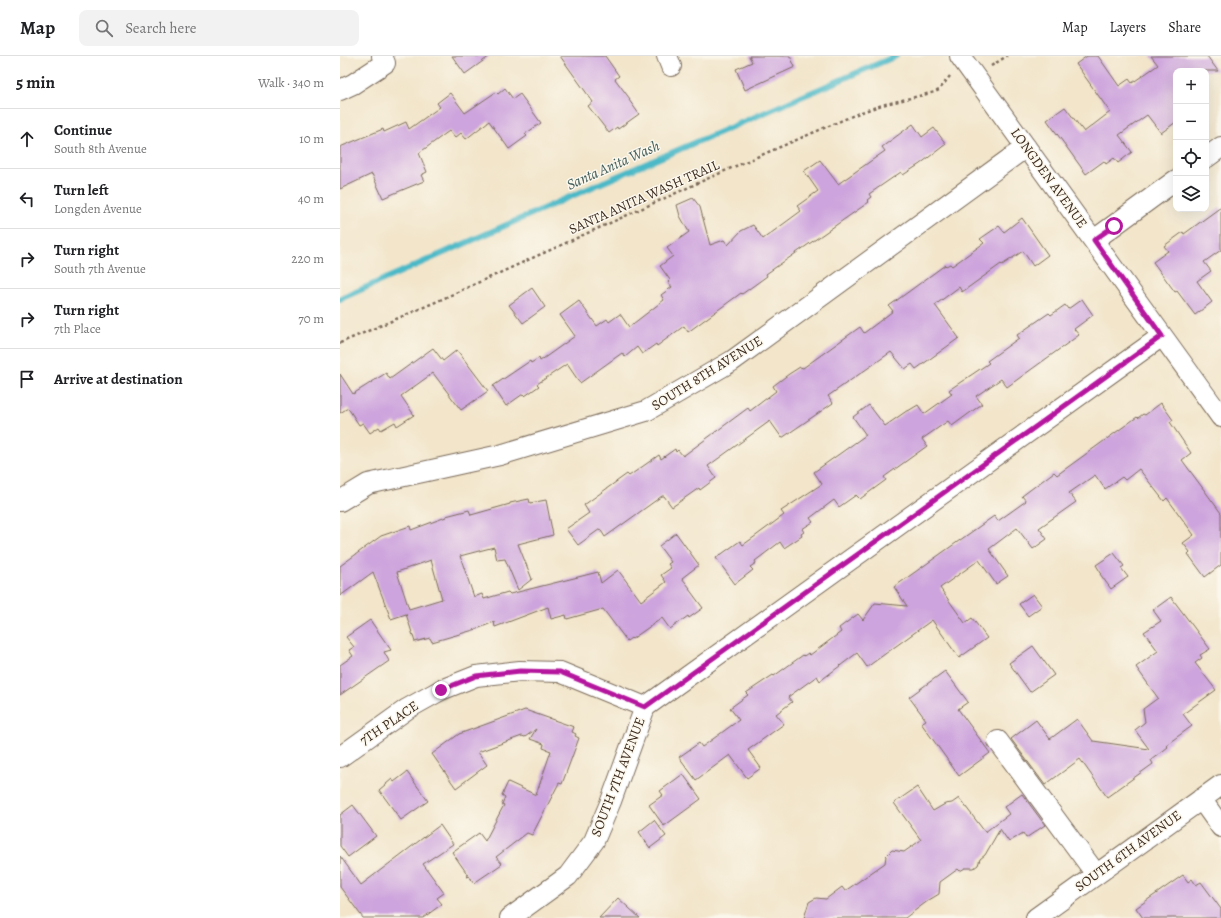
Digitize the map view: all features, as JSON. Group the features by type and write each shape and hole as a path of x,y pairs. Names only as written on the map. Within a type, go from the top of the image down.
{"street":[{"path":"340,90 353,84 384,59"},
{"name":"LONGDEN AVENUE","path":"957,63 1026,147 1221,417"},
{"name":"SOUTH 8TH AVENUE","path":"340,501 368,484 500,455 646,411 732,361 1026,147"},
{"path":"1209,156 1221,147"},
{"path":"1094,240 1173,182"},
{"name":"SOUTH 7TH AVENUE","path":"510,918 568,876 594,841 611,801 645,707 1162,336"},
{"name":"7TH PLACE","path":"340,757 407,709 441,690 476,676 520,671 560,672 645,707"},
{"path":"998,741 1096,874"},
{"name":"SOUTH 6TH AVENUE","path":"1036,918 1221,785"},
{"path":"1201,799 1221,827"}],"path":[{"path":"988,67 1007,56"},
{"name":"SANTA ANITA WASH TRAIL","path":"340,343 431,304 728,170 859,113 882,105 934,92 942,87 957,63"}],"building":[{"path":"452,56 490,56 465,74"},
{"path":"560,56 605,56 619,76 615,79 639,114 618,129 617,127 609,133 588,106 593,102"},
{"path":"749,56 790,56 795,67 745,90 736,69 752,62"},
{"path":"1087,56 1098,56 1119,86 1129,79 1132,83 1158,65 1151,56 1207,56 1218,71 1209,71 1209,68 1173,68 1173,124 1161,133 1147,115 1119,135 1132,152 1118,163 1114,158 1106,164 1104,161 1086,174 1047,120 1065,107 1084,132 1110,112 1076,64"},
{"path":"505,88 513,99 520,94 541,123 525,134 527,136 509,149 489,121 466,139 461,133 455,138 449,131 419,153 427,172 421,175 424,181 383,198 372,174 340,189 340,147 383,129 384,132 406,122 409,129 440,107 437,103 450,93 465,113 496,92 498,94"},
{"path":"913,124 922,137 934,128 946,144 920,164 903,175 901,172 869,194 871,197 867,200 869,202 766,274 767,276 688,332 684,326 657,346 656,344 642,354 637,347 625,357 622,353 580,383 567,364 537,384 539,386 525,396 523,394 506,406 493,386 530,361 531,363 539,358 540,361 575,336 560,315 579,301 597,326 607,319 609,322 620,314 629,327 664,300 661,295 672,287 668,282 670,280 660,266 673,256 667,248 689,232 680,216 677,205 693,198 700,207 710,245 724,240 728,245 741,231 753,225 763,239 801,211 797,206 818,191 804,171 820,160 838,184 885,151 882,147"},
{"path":"1221,207 1221,250 1204,262 1211,271 1197,281 1212,302 1195,315 1177,291 1175,292 1153,262 1168,251 1164,246 1183,232 1184,234"},
{"path":"1022,218 1048,255 1033,266 1023,251 1002,265 1001,264 962,292 959,287 935,305 959,338 916,369 912,364 905,369 891,352 828,396 833,403 782,438 770,421 708,466 716,478 700,490 699,488 672,507 664,496 662,496 605,537 600,529 578,545 566,529 589,513 584,505 627,474 629,476 659,455 661,459 675,449 676,452 678,450 683,456 748,408 750,411 776,391 773,386 789,374 800,367 803,368 860,327 864,333 893,311 889,306 945,265 950,264 952,266 984,243 980,239 999,226 1004,232"},
{"path":"532,288 545,307 523,323 509,305"},
{"path":"1082,299 1093,315 1074,329 1079,335 1007,387 1001,379 976,396 982,404 952,426 948,421 922,439 927,446 884,477 886,480 860,499 856,495 839,507 834,500 810,518 813,522 802,529 804,532 801,534 802,536 784,548 780,542 755,561 756,563 750,567 753,570 735,584 716,558 740,541 743,545 784,515 781,511 822,484 814,472 866,435 853,417 869,405 885,426 918,405 924,414 952,394 949,390 989,363 987,361 1019,338 1017,335 1049,313 1051,315 1065,305 1068,309"},
{"path":"433,348 443,361 457,350 488,391 461,410 433,373 401,396 414,415 397,426 395,422 381,430 379,427 370,433 363,423 359,425 348,408 340,413 340,374 353,394 386,373 390,379"},
{"path":"1161,403 1173,420 1170,422 1191,453 1182,460 1221,513 1221,565 1205,577 1188,554 1190,552 1183,543 1194,535 1167,498 1164,501 1139,469 1125,480 1122,477 1105,489 1095,475 1069,493 1076,502 1039,528 1047,539 1033,549 1017,528 989,549 1008,576 996,584 979,560 940,588 965,623 972,618 987,638 959,658 932,620 867,667 857,653 820,681 817,676 788,697 792,702 776,714 784,724 748,750 761,768 747,778 730,755 696,780 679,757 699,743 702,747 739,720 730,708 748,695 746,693 773,675 774,676 803,655 804,656 808,653 810,655 841,632 839,628 858,614 863,620 875,603 907,606 894,587 994,516 998,521 1026,501 1022,496 1054,472 1057,475 1137,417 1138,418 1143,414 1145,415"},
{"path":"529,499 530,503 546,500 553,535 518,544 532,579 518,590 505,559 497,560 494,547 460,556 474,597 482,594 484,599 508,592 510,594 598,572 601,583 618,570 641,601 666,582 661,575 671,568 668,564 671,562 659,546 676,533 699,565 682,578 703,608 689,618 688,616 670,629 662,618 627,641 603,609 567,619 566,615 551,619 548,607 495,627 494,622 477,629 432,642 430,638 415,642 406,614 391,619 373,572 340,596 340,566 381,536 410,526 411,530 446,516 469,510 471,515","holes":["431,560 442,599 409,609 397,572"]},
{"path":"1114,553 1124,566 1121,568 1128,577 1111,589 1100,574 1101,573 1096,565"},
{"path":"1033,594 1042,606 1028,616 1019,604"},
{"path":"1171,597 1210,649 1200,655 1202,658 1195,663 1216,690 1183,714 1192,726 1166,745 1168,747 1151,760 1153,764 1107,797 1080,759 1045,785 1011,739 1036,720 1050,739 1077,719 1093,741 1149,749 1135,730 1145,722 1143,709 1158,698 1136,667 1158,651 1144,632 1161,621 1153,610"},
{"path":"370,620 391,650 384,652 389,661 340,695 340,665 353,656 349,650 354,647 346,637"},
{"path":"1033,646 1054,675 1030,692 1009,663"},
{"path":"945,671 968,702 958,709 990,753 959,776 921,723 926,720 909,697"},
{"path":"525,710 574,727 572,732 579,738 562,784 559,783 532,835 527,833 496,857 502,864 474,883 469,876 467,878 468,875 452,852 479,833 485,841 504,805 502,804 505,797 502,795 508,782 536,795 551,751 543,748 544,744 530,739 536,729 525,737 522,736 478,752 487,765 456,788 432,754 459,734"},
{"path":"407,772 428,801 401,820 379,790 392,779 394,782"},
{"path":"683,774 701,799 664,826 649,805 663,795 660,791"},
{"path":"917,787 933,811 945,804 952,803 959,798 985,832 1009,814 1004,807 1022,794 1045,825 1026,838 1023,833 1009,842 1000,829 985,855 980,859 978,865 974,868 965,868 960,871 958,869 940,882 939,894 905,918 804,918 809,902 816,898 826,899 842,887 845,891 885,863 886,856 892,850 904,852 921,840 894,803"},
{"path":"353,805 376,836 348,857 340,846 340,815"},
{"path":"654,820 666,836 650,848 639,832"},
{"path":"440,825 453,844 423,864 444,893 437,898 442,904 423,918 363,918 340,887 340,856 361,885"},
{"path":"1183,875 1188,882 1192,879 1196,885 1201,882 1221,909 1221,918 1143,918 1136,908"},
{"path":"618,898 640,918 599,918"}],"waterway":[{"name":"Santa Anita Wash","path":"340,299 599,184 896,56"}],"route":[{"path":"441,690 476,676 520,671 560,672 645,707 1162,336 1094,240 1114,226"}]}
